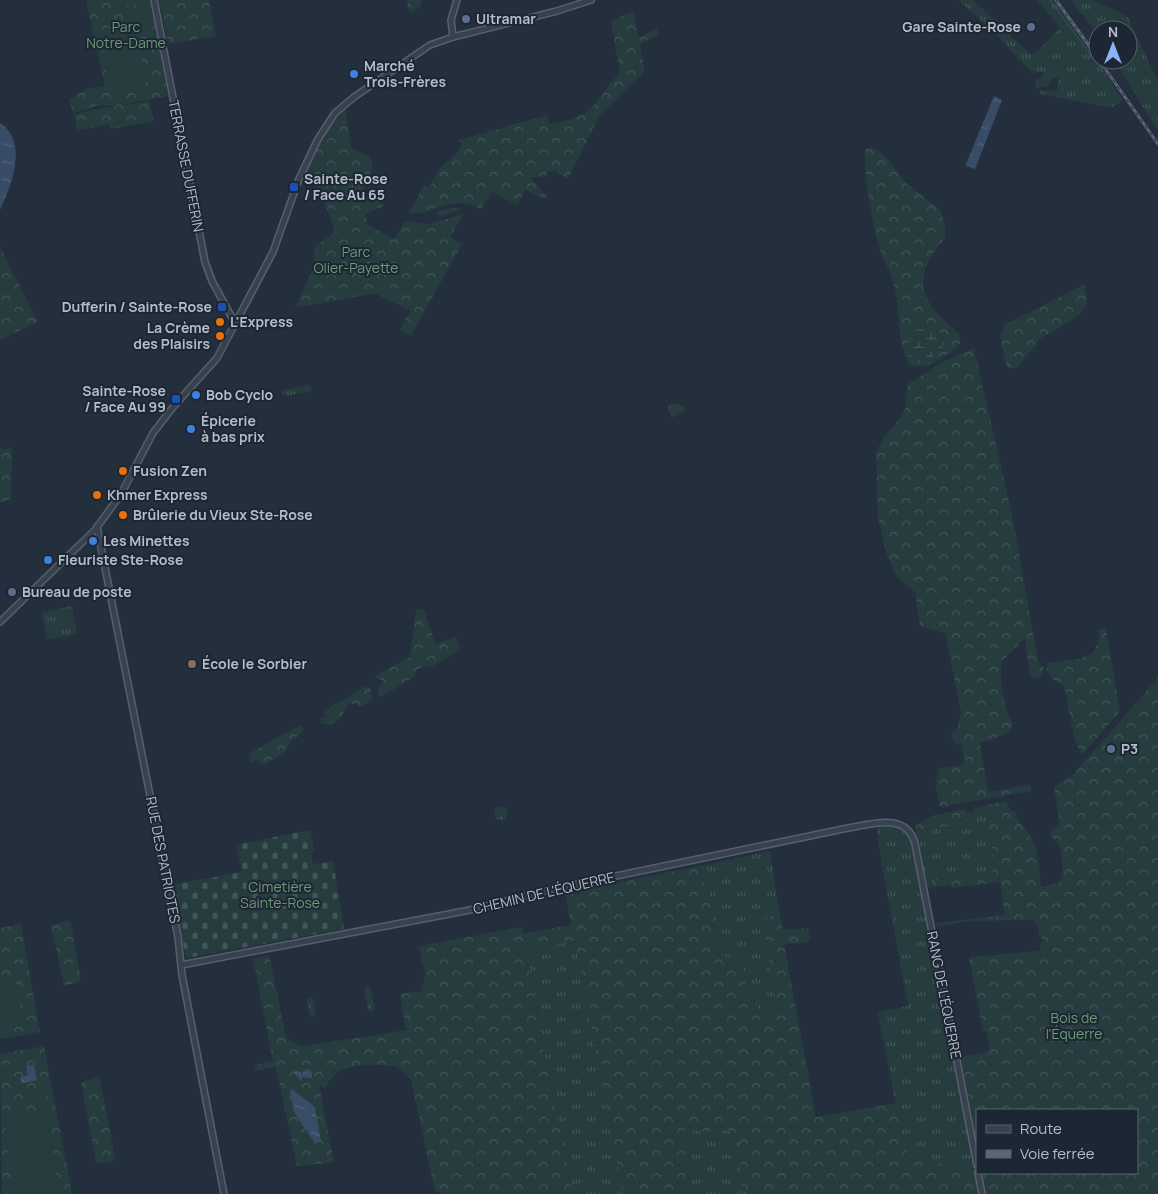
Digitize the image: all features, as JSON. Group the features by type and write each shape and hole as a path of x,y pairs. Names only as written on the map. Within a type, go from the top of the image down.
{"street":[{"name":"TERRASSE DUFFERIN","path":"154,0 205,262 214,284 236,325"},
{"path":"453,37 451,20 458,0"},
{"path":"0,622 97,527 121,494 153,433 174,406 210,368 236,325 276,246 303,169 328,122 354,97 419,52 453,37 557,11 591,0"},
{"name":"RUE DES PATRIOTES","path":"97,527 178,937 181,965 224,1194"},
{"name":"CHEMIN DE L'ÉQUERRE","path":"181,965 467,910 563,886 848,828 892,823 907,827"},
{"name":"RANG DE L'ÉQUERRE","path":"907,827 915,844 976,1160"},
{"path":"978,1174 982,1194"}],"green space":[{"name":"Parc Notre-Dame","path":"86,0 150,0 168,96 117,106 100,105 73,113 69,99 89,88 105,86"},
{"path":"117,0 135,0 136,5 118,8"},
{"name":"Parc Notre-Dame","path":"159,0 209,0 216,36 168,44"},
{"path":"407,0 422,0 420,7 412,13 409,11"},
{"path":"958,0 973,0 1030,54 1035,54 1059,29 1065,33 1037,0 1053,0 1088,47 1088,70 1103,70 1123,100 1111,108 1041,94 1038,90 1057,91 1059,77 1052,79 1048,86 1036,88 1035,81 1042,77 1043,72 1032,73 994,32"},
{"path":"1071,0 1093,0 1127,16 1129,20 1088,20 1088,22"},
{"name":"Parc Olier-Payette","path":"633,11 639,38 657,28 658,34 640,45 645,71 600,115 568,179 557,171 546,172 547,176 531,178 547,197 544,199 526,190 517,205 492,192 481,209 458,203 419,213 409,213 424,185 429,188 439,169 457,153 462,145 459,140 547,115 549,124 565,121 586,113 620,73 611,21"},
{"path":"149,12 153,31 143,33 139,14"},
{"path":"135,24 146,85 110,92 99,31"},
{"path":"1138,39 1158,81 1158,131 1120,70 1138,70"},
{"path":"150,101 153,121 111,129 109,124 77,131 74,115 102,108"},
{"name":"Parc Olier-Payette","path":"345,109 351,148 371,157 372,162 368,181 361,195 382,200 383,206 365,214 367,224 394,239 405,221 430,224 463,214 450,237 462,244 411,336 400,330 410,311 376,293 295,308 315,264 314,248 335,231 320,189 303,179 325,133"},
{"path":"866,148 873,148 885,156 906,183 940,210 945,223 945,238 927,266 923,278 924,289 935,311 959,333 961,342 944,357 930,364 915,366 909,364 902,346 897,298 880,248 873,220 865,170","holes":["922,327 940,333 945,344 929,359"]},
{"path":"452,208 462,209 439,217 437,211"},
{"path":"0,247 38,322 0,340"},
{"path":"1085,284 1087,304 1077,317 1041,338 1018,367 1013,369 1007,367 1000,337 1004,325"},
{"path":"922,327 938,331 945,344 930,359 920,363 914,362 910,358 908,345 915,332"},
{"path":"974,348 1011,510 1039,665 1044,667 1041,678 1030,677 1025,638 1002,661 1003,693 1013,723 1009,733 980,743 988,792 1030,785 1031,791 940,807 935,783 939,768 958,766 965,762 962,745 954,742 951,734 958,727 961,711 945,633 920,626 915,592 896,576 886,552 878,517 876,452 884,437 896,424 905,409 908,384 939,364"},
{"path":"309,385 312,387 311,391 285,396 281,393 283,390"},
{"path":"675,403 686,410 672,418 668,410 670,405"},
{"path":"0,445 3,451 12,447 11,499 0,503"},
{"path":"72,606 77,634 47,640 42,613"},
{"path":"424,609 435,644 456,637 460,650 431,667 425,665 415,671 416,676 378,698 378,690 383,681 375,676 410,657 416,610"},
{"path":"1099,629 1106,629 1120,711 1082,755 1075,741 1064,686 1051,678 1046,668 1048,663 1079,659 1093,653 1098,643"},
{"name":"Bois de l'Équerre","path":"1158,678 1158,1194 748,1194 742,1187 739,1139 730,1131 684,1131 690,1194 623,1194 575,941 527,949 542,1042 573,1194 443,1194 435,1191 411,1079 398,1068 383,1065 368,1065 346,1069 335,1074 325,1088 319,1085 334,1162 297,1166 276,1067 255,1071 254,1065 273,1061 253,959 269,955 286,1037 300,1047 406,1030 400,994 421,991 425,975 419,946 522,927 523,934 571,925 565,893 700,866 703,881 710,896 715,950 718,955 739,961 746,977 745,988 763,1016 774,1016 777,1011 763,921 766,916 780,916 783,930 808,928 810,939 806,943 784,944 816,1117 896,1103 907,1153 981,1176 981,1174 1138,1174 1138,1109 976,1109 976,1145 960,1061 965,1056 990,1051 986,1031 983,1032 969,957 1039,951 1042,937 1039,936 1038,925 1032,920 967,921 936,927 937,923 1005,915 1000,882 951,888 950,885 928,888 927,886 939,880 976,879 991,876 994,863 987,815 978,812 975,808 1006,801 1009,808 1016,813 1019,822 1034,843 1041,887 1059,883 1062,870 1061,854 1059,846 1050,832 1060,824 1054,787 1073,775"},
{"path":"364,687 370,687 372,700 359,708 356,704 349,704 336,722 332,724 321,723 320,719 326,716 324,711"},
{"path":"300,725 304,730 290,743 283,754 263,765 257,760 251,763 250,753"},
{"path":"501,806 506,808 508,813 506,818 501,820 496,818 494,813 496,808"},
{"path":"964,809 968,815 961,819 957,827 939,827 915,832 916,825 932,816"},
{"path":"975,809 980,813 987,814 994,863 991,876 976,880 950,879 934,881 927,885 928,888 925,889 915,832 939,827 955,828 968,812 972,813"},
{"path":"891,825 907,834 912,844 976,1174 939,1166 918,1158 905,1150 878,1014 882,1011 908,1006 878,843 877,826"},
{"name":"Cimetière Sainte-Rose","path":"310,830 315,852 311,853 313,864 333,861 344,929 186,958 171,885 242,872 236,845"},
{"path":"770,851 780,916 766,916 777,1011 774,1016 763,1016 745,988 746,977 718,955 715,950 710,896 703,881 700,866"},
{"path":"68,920 71,923 81,980 78,983 64,985 51,926"},
{"path":"21,924 40,1032 0,1039 0,928"},
{"path":"575,941 623,1194 573,1194 542,1042 527,949"},
{"path":"14,976 24,1025 0,1029 0,979"},
{"path":"369,985 375,1009 371,1013 368,1011 364,989"},
{"path":"311,997 313,998 316,1013 312,1017 307,1000"},
{"path":"44,1046 72,1194 2,1194 0,1054"},
{"path":"97,1077 100,1080 115,1158 114,1161 99,1164 96,1162 81,1082"},
{"path":"45,1091 48,1109 38,1110 34,1093"},
{"path":"47,1113 59,1194 14,1194 4,1119"},
{"path":"684,1131 730,1131 739,1139 742,1187 748,1194 690,1194"}],"water":[{"path":"994,96 1002,100 975,169 966,166 966,164"},
{"path":"0,123 9,131 14,141 16,153 9,189 0,210"},
{"path":"34,1065 37,1080 22,1083 20,1077 28,1075 26,1066"},
{"path":"308,1069 312,1072 312,1078 303,1077 301,1081 294,1073 295,1071 300,1072 303,1075 303,1071"},
{"path":"292,1089 315,1107 321,1142 315,1143 294,1112 290,1092"}],"waterway":[{"path":"1050,0 1088,51"},
{"path":"1102,70 1106,76"}],"railway":[{"path":"1056,0 1088,44"},
{"path":"1106,70 1158,144"}],"place":[{"name":"Ultramar","path":"466,19"},
{"name":"Gare Sainte-Rose","path":"1031,27"},
{"name":"Marché Trois-Frères","path":"354,74"},
{"name":"Sainte-Rose / Face Au 65","path":"294,187"},
{"name":"Dufferin / Sainte-Rose","path":"222,307"},
{"name":"L'Express","path":"220,322"},
{"name":"La Crème des Plaisirs","path":"220,336"},
{"name":"Bob Cyclo","path":"196,395"},
{"name":"Sainte-Rose / Face Au 99","path":"176,399"},
{"name":"Épicerie à bas prix","path":"191,429"},
{"name":"Fusion Zen","path":"123,471"},
{"name":"Khmer Express","path":"97,495"},
{"name":"Brûlerie du Vieux Ste-Rose","path":"123,515"},
{"name":"Les Minettes","path":"93,541"},
{"name":"Fleuriste Ste-Rose","path":"48,560"},
{"name":"Bureau de poste","path":"12,592"},
{"name":"École le Sorbier","path":"192,664"},
{"name":"P3","path":"1111,749"}]}
